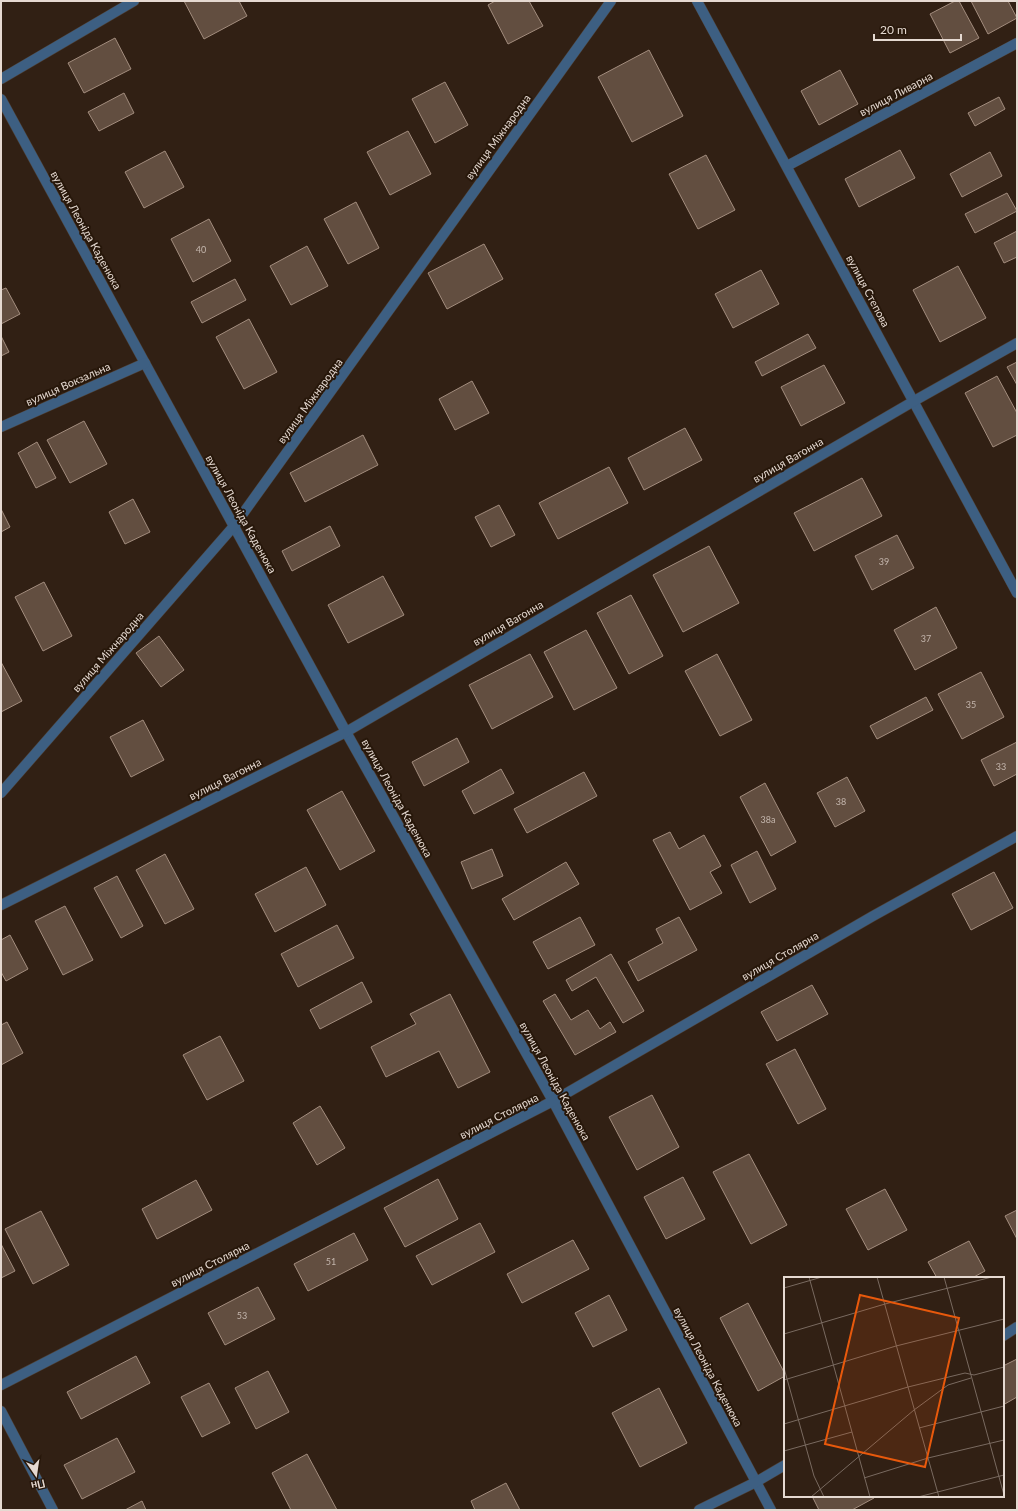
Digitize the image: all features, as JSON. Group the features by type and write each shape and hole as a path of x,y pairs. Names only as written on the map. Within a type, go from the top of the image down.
{"street":[{"path":"1,79 134,1"},
{"name":"вулиця Міжнародна","path":"1,793 234,526 611,1"},
{"name":"вулиця Степова","path":"697,1 1017,593"},
{"name":"вулиця Ливарна","path":"787,166 1017,43"},
{"name":"вулиця Леоніда Каденюка","path":"1,99 346,732 553,1101 771,1510"},
{"name":"вулиця Вагонна","path":"1,905 346,732 914,401 1017,343"},
{"name":"вулиця Вокзальна","path":"1,427 145,363"},
{"name":"вулиця Столярна","path":"1,1385 553,1101 873,916 1017,836"},
{"path":"1004,1335 1017,1328"},
{"path":"1,1411 53,1510"},
{"path":"699,1510 756,1482 784,1466"}],"building":[{"path":"184,1 239,1 247,16 204,39"},
{"path":"495,1 529,1 543,26 508,44 488,5"},
{"path":"955,1 959,1 979,38 950,53 930,14"},
{"path":"971,1 1008,1 1017,18 988,34"},
{"path":"115,38 131,69 84,93 68,63"},
{"path":"649,50 683,116 632,142 598,77"},
{"path":"840,70 858,104 819,125 801,91"},
{"path":"445,82 468,125 435,143 412,99"},
{"path":"124,93 134,113 99,131 88,112"},
{"path":"999,97 1005,109 975,126 968,113"},
{"path":"408,131 431,174 390,195 367,152"},
{"path":"900,150 915,178 859,207 845,179"},
{"path":"165,151 184,187 144,208 125,172"},
{"path":"990,152 1002,176 962,197 950,174"},
{"path":"706,155 735,210 698,229 669,174"},
{"path":"1007,193 1017,211 975,233 965,214"},
{"path":"356,202 379,248 348,264 324,219"},
{"path":"209,219 231,261 193,282 171,239"},
{"path":"1017,231 1017,257 1004,263 994,243"},
{"path":"484,244 503,279 447,309 428,273"},
{"path":"307,246 328,286 291,305 270,266"},
{"path":"958,266 986,318 940,342 913,290"},
{"path":"761,270 779,304 733,328 715,294"},
{"path":"235,279 246,300 202,323 191,302"},
{"path":"6,288 20,314 1,324 1,290"},
{"path":"249,319 277,372 244,389 216,337"},
{"path":"808,334 816,348 762,376 755,362"},
{"path":"1,336 9,352 1,356"},
{"path":"1017,362 1017,385 1007,367"},
{"path":"824,365 845,403 801,426 781,387"},
{"path":"997,376 1017,413 1017,435 993,447 965,393"},
{"path":"472,381 489,413 455,430 439,399"},
{"path":"84,421 107,464 70,483 47,440"},
{"path":"685,428 702,460 644,490 628,458"},
{"path":"363,435 378,465 305,502 290,473"},
{"path":"37,442 56,478 36,488 18,453"},
{"path":"609,467 628,503 558,539 539,503"},
{"path":"862,478 882,516 814,551 794,513"},
{"path":"133,499 150,532 125,544 109,512"},
{"path":"499,505 515,535 491,547 475,517"},
{"path":"1,509 10,527 1,532"},
{"path":"330,526 340,546 292,571 282,551"},
{"path":"897,535 914,568 872,590 855,556"},
{"path":"709,546 739,603 683,632 653,575"},
{"path":"383,576 404,615 348,643 328,605"},
{"path":"44,582 72,636 43,651 15,597"},
{"path":"631,595 663,656 629,674 597,613"},
{"path":"936,607 957,648 915,670 894,630"},
{"path":"586,630 617,688 574,710 544,652"},
{"path":"159,636 184,670 161,687 136,653"},
{"path":"530,654 553,697 492,729 469,685"},
{"path":"717,654 752,720 720,736 685,671"},
{"path":"1,662 22,701 1,712"},
{"path":"981,672 1004,717 962,739 938,694"},
{"path":"926,697 933,710 877,739 870,726"},
{"path":"143,720 164,760 131,777 110,737"},
{"path":"457,738 469,762 424,786 412,762"},
{"path":"1017,742 1017,774 994,786 981,760"},
{"path":"501,769 514,793 474,814 462,791"},
{"path":"584,772 597,796 527,833 514,809"},
{"path":"847,777 865,811 835,827 817,793"},
{"path":"765,783 796,842 771,856 740,797"},
{"path":"342,791 375,851 340,870 307,810"},
{"path":"670,832 679,849 704,835 721,866 710,872 722,893 690,910 653,840"},
{"path":"492,849 503,876 472,889 461,862"},
{"path":"757,851 776,889 750,903 731,865"},
{"path":"165,854 194,909 165,924 136,870"},
{"path":"566,862 579,884 514,920 502,899"},
{"path":"306,867 326,905 275,932 255,894"},
{"path":"994,872 1013,908 971,930 952,894"},
{"path":"117,876 143,926 121,938 94,888"},
{"path":"65,906 93,960 63,975 35,921"},
{"path":"580,917 595,945 548,969 533,942"},
{"path":"679,917 697,950 638,981 628,962 663,943 656,929"},
{"path":"337,925 354,958 298,987 281,954"},
{"path":"10,935 28,969 6,981 1,972 1,940"},
{"path":"611,954 644,1011 623,1023 596,977 572,991 566,980"},
{"path":"362,982 372,1002 320,1029 310,1010"},
{"path":"812,985 828,1014 777,1041 761,1012"},
{"path":"450,994 490,1072 458,1088 439,1051 386,1077 371,1047 416,1024 410,1014"},
{"path":"555,994 571,1020 588,1010 600,1029 610,1022 616,1032 575,1055 543,1001"},
{"path":"7,1022 23,1053 1,1065 1,1025"},
{"path":"220,1036 244,1081 207,1100 183,1055"},
{"path":"795,1049 826,1109 798,1124 766,1064"},
{"path":"652,1095 679,1147 637,1170 609,1117"},
{"path":"320,1106 345,1148 317,1165 293,1123"},
{"path":"749,1154 787,1225 751,1244 713,1172"},
{"path":"683,1177 705,1219 666,1239 644,1197"},
{"path":"438,1179 458,1219 405,1247 384,1208"},
{"path":"196,1180 212,1210 157,1239 142,1209"},
{"path":"885,1189 907,1230 868,1250 846,1209"},
{"path":"1017,1210 1017,1239 1005,1216"},
{"path":"41,1211 69,1265 33,1284 5,1229"},
{"path":"480,1223 495,1252 432,1285 416,1256"},
{"path":"354,1233 368,1260 308,1291 294,1264"},
{"path":"573,1240 589,1269 522,1303 507,1274"},
{"path":"969,1241 985,1271 974,1277 936,1277 928,1262"},
{"path":"1,1244 15,1271 1,1278"},
{"path":"258,1287 275,1319 225,1345 208,1313"},
{"path":"609,1295 627,1330 593,1347 575,1313"},
{"path":"748,1303 784,1372 784,1377 758,1391 720,1318"},
{"path":"136,1356 150,1383 81,1419 67,1392"},
{"path":"1017,1359 1017,1397 1004,1404 1004,1366"},
{"path":"268,1371 289,1412 256,1429 235,1388"},
{"path":"209,1383 230,1423 202,1437 181,1397"},
{"path":"659,1388 687,1443 640,1467 612,1413"},
{"path":"117,1438 135,1472 82,1499 64,1465"},
{"path":"307,1454 337,1510 291,1510 272,1473"},
{"path":"506,1483 520,1510 475,1510 471,1501"},
{"path":"812,1497 874,1498 852,1510 819,1510"},
{"path":"142,1501 146,1510 125,1510"}]}
